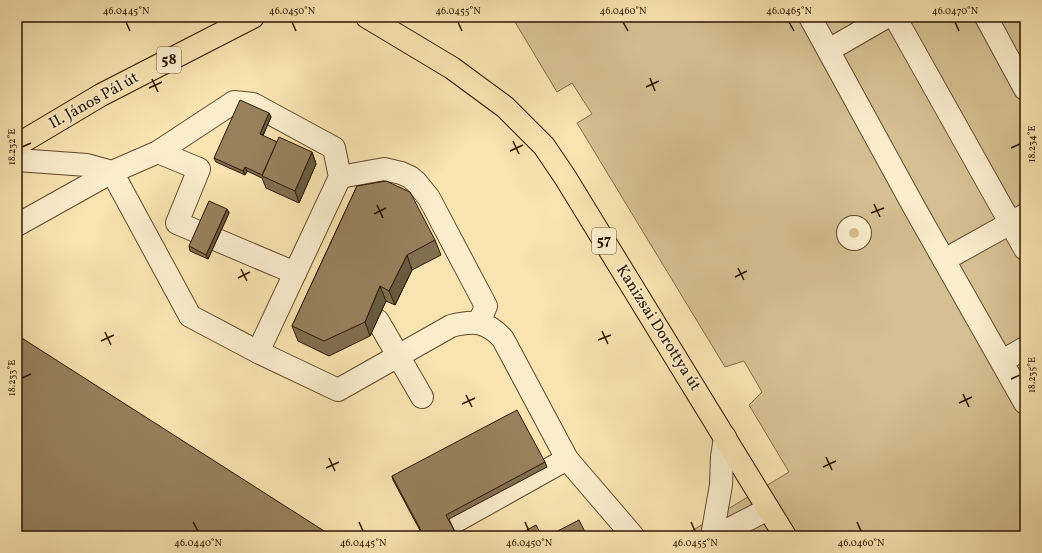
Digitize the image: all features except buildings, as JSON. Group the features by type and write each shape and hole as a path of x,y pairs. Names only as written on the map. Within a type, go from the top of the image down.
{"main road":[{"name":"Kanizsai Dorottya út","path":"367,17 397,27 484,90 519,120 544,146 569,184 785,536"},
{"name":"II. János Pál út","path":"17,145 101,95 243,20"}],"street":[{"path":"810,17 1025,403"},
{"path":"829,50 886,17"},
{"path":"895,17 1018,219 1025,249"},
{"path":"986,17 1025,89"},
{"path":"17,225 112,172 158,152 234,102 253,104 334,148 340,177 258,352"},
{"path":"158,152 199,169 177,223 295,273"},
{"path":"17,160 87,164 112,172 190,316 258,352 338,390 451,326 464,323 479,323 487,325 496,331 503,339 567,459 633,536"},
{"path":"340,177 376,170 392,170 410,177 420,186 429,198 486,306 479,323"},
{"path":"944,260 1018,219"},
{"path":"378,321 422,397"},
{"path":"1002,361 1025,348"},
{"path":"712,536 721,484 722,457 725,437"},
{"path":"458,520 567,459"},
{"path":"716,536 768,509"}],"shaded area":[{"path":"512,17 1025,17 1025,536 692,536 690,532 789,472 749,405 762,392 744,361 725,367 577,123 592,114 572,83 557,92"}]}
